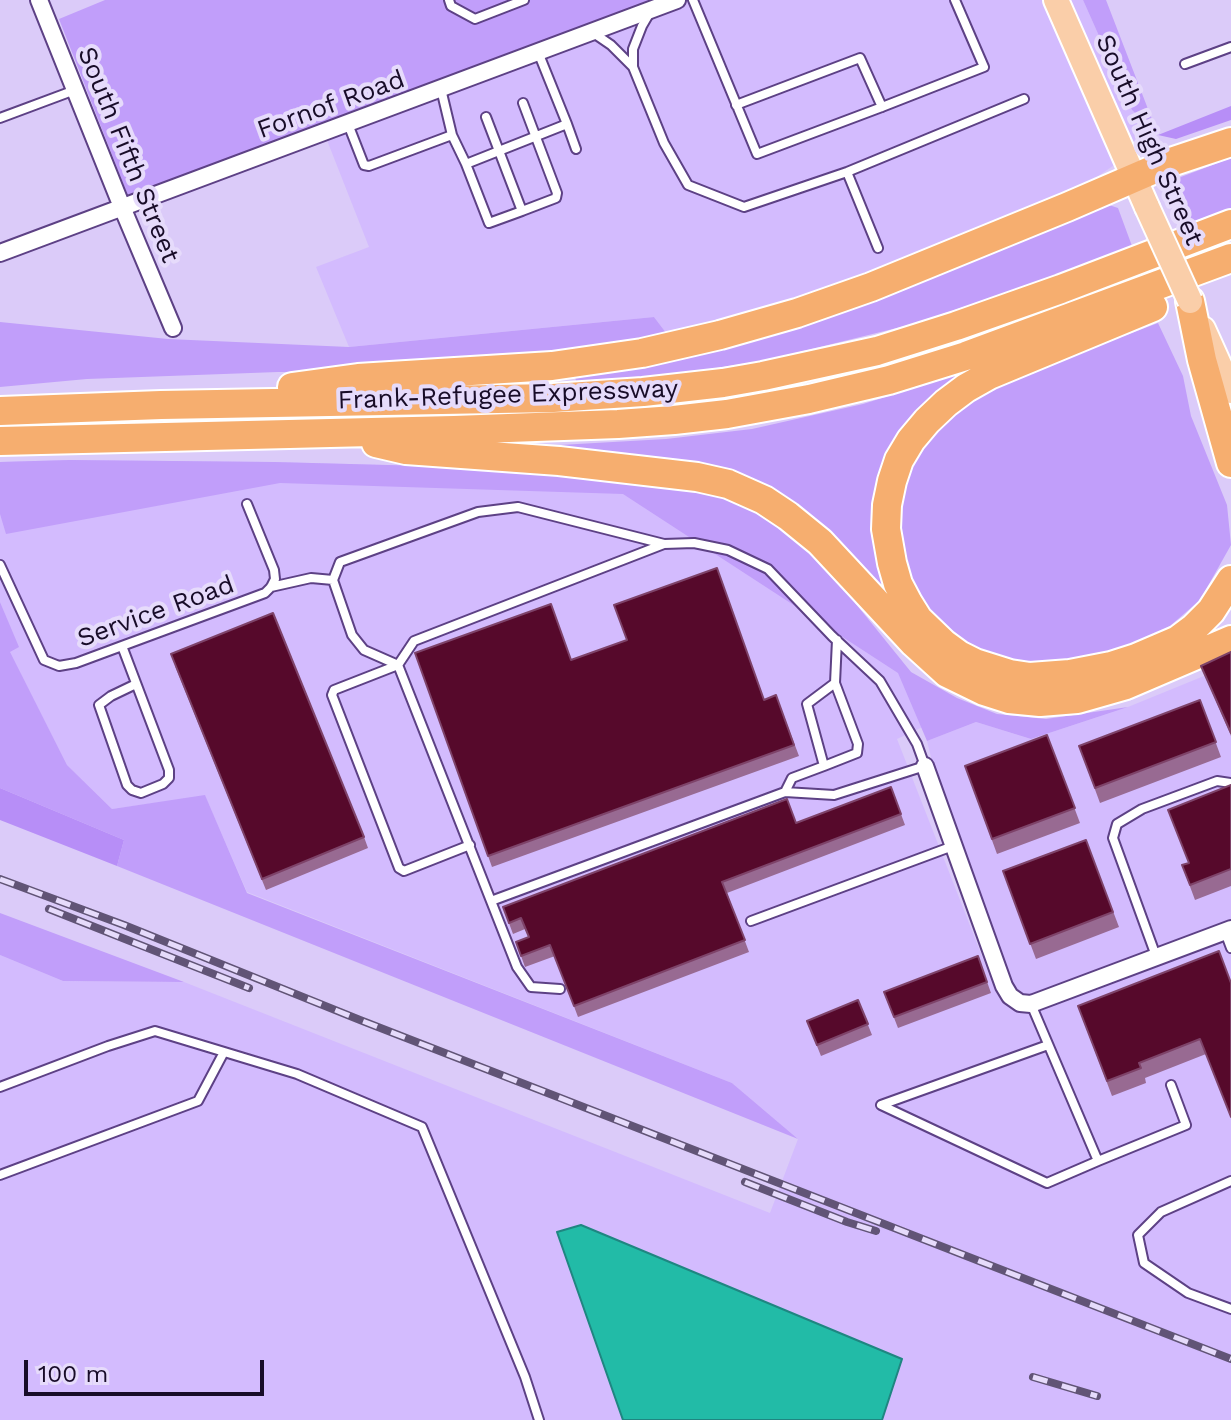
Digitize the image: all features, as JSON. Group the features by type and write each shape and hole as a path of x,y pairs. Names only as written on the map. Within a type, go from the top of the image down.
{"highway":[{"path":"161,405 358,378 552,366 682,345 797,313 871,287 1171,162 1231,142"},
{"name":"Frank-Refugee Expressway","path":"0,411 553,398 656,391 737,381 877,351 956,326 1231,224"},
{"name":"Frank-Refugee Expressway","path":"4,441 618,424 768,407 889,380 966,356 1231,258"},
{"path":"1231,275 989,375 956,396 927,421 899,460 887,505 886,529 898,584 918,619 959,655 1010,674 1040,677 1070,674 1136,658 1178,640 1194,628 1211,611 1231,580"},
{"path":"1190,301 1209,358 1231,463"},
{"path":"341,433 406,450 559,461 697,477 728,484 764,500 820,542 914,643 947,673 1009,699 1040,702 1077,699 1126,685 1231,640"}],"main road":[{"name":"South High Street","path":"1056,0 1190,301"},
{"path":"1209,358 1231,391"}],"street":[{"name":"South Fifth Street","path":"39,0 173,328"},
{"name":"Fornof Road","path":"0,253 677,0"},
{"path":"925,766 1004,986 1010,996 1020,1003 1031,1004 1228,930"}],"lane":[{"path":"449,0 451,6 475,19 524,0"},
{"path":"693,0 757,154 984,67 955,0"},
{"path":"652,10 633,49 633,67 664,143 688,185 744,207 847,172 1024,99"},
{"path":"592,32 611,45 633,67"},
{"path":"1185,64 1231,47"},
{"path":"538,52 576,149"},
{"path":"736,105 860,58 882,107"},
{"path":"441,89 452,135 489,223 556,198 557,193 523,103"},
{"path":"0,118 75,90"},
{"path":"486,117 522,211"},
{"path":"348,124 364,165 369,166 452,135"},
{"path":"466,164 567,124"},
{"path":"847,172 878,248"},
{"name":"Service Road","path":"0,565 44,660 59,666 76,663 265,593 275,579 274,570 247,504"},
{"path":"491,901 785,792 834,795 925,766 917,744 880,681 768,569 728,550 694,543 664,544 518,507 478,512 340,562 333,580 352,635 364,650 398,665 517,967 531,987 560,989"},
{"path":"470,845 404,871 399,868 332,695 334,690 398,665 414,641 664,544"},
{"path":"271,587 311,578 333,580"},
{"path":"785,792 792,778 857,753 858,744 835,683 837,640"},
{"path":"122,646 169,770 169,778 163,784 141,793 127,785 99,705 136,684"},
{"path":"824,766 807,704 835,683"},
{"path":"1156,957 1113,838 1117,824 1142,809 1217,781 1231,783"},
{"path":"751,921 953,846"},
{"path":"1228,930 1231,948"},
{"path":"1031,1004 1098,1161"},
{"path":"0,1087 155,1031 297,1074 422,1127 525,1377 539,1420"},
{"path":"1048,1045 881,1105 1047,1183 1186,1125 1171,1085"},
{"path":"0,1175 198,1101 224,1052"},
{"path":"1231,1181 1161,1212 1138,1235 1144,1263 1188,1293 1231,1309"}],"shaded area":[{"path":"105,0 658,0 128,196 59,19"},
{"path":"658,0 1083,0 1132,110 1158,135 1056,205 833,290 670,338 654,317 349,347 316,267 369,247 321,125"},
{"path":"1083,0 1106,0 1158,135 1132,110"},
{"path":"1231,106 1231,120 1176,139 1158,135"},
{"path":"1231,158 1231,208 1192,222 1173,180"},
{"path":"1106,204 1118,208 1132,246 1015,290 909,325 767,360 678,374 576,381 574,373"},
{"path":"654,317 670,338 553,360 356,372 87,379 0,387 0,322 168,339 349,347"},
{"path":"1158,323 1183,376 1191,416 1227,505 1231,545 1200,600 1170,626 1140,642 1084,659 1029,667 985,656 950,638 909,586 895,522 904,479 922,445 946,417 984,393"},
{"path":"985,366 886,471 899,608 812,518 542,446 666,439 752,429 863,404"},
{"path":"70,460 425,466 685,485 911,672 933,722 897,739 994,987 953,846 927,741 976,722 1031,739 1128,707 1231,665 1231,1420 0,1420 0,955 63,981 184,982 770,1213 798,1139 732,1083 247,892 205,796 112,809 67,765 9,652 18,647 0,602 0,462"},
{"path":"70,460 425,466 685,485 741,503 809,546 911,672 957,698 997,714 1046,719 1128,707 1031,739 976,722 927,741 898,673 623,494 280,483 6,534 0,514 0,462"},
{"path":"0,602 19,647 10,652 67,765 112,809 205,795 247,893 732,1083 798,1139 117,866 124,840 0,788"},
{"path":"0,788 124,840 117,866 0,820"},
{"path":"0,913 184,982 63,981 0,955"},
{"path":"581,1225 902,1359 882,1420 623,1420 557,1232"}],"building":[{"path":"717,568 764,700 776,695 794,745 488,856 415,653 551,604 571,660 627,640 614,605"},
{"path":"273,613 364,837 262,879 171,654"},
{"path":"1231,652 1231,733 1201,666"},
{"path":"1200,700 1216,742 1095,788 1079,746"},
{"path":"1047,735 1075,808 992,839 965,766"},
{"path":"1231,785 1231,869 1190,885 1182,865 1189,863 1168,810"},
{"path":"891,787 901,814 722,882 745,940 574,1006 550,945 521,956 516,942 529,937 521,918 509,923 503,907 787,799 796,823"},
{"path":"1086,840 1113,912 1030,944 1003,871"},
{"path":"1219,951 1231,983 1231,1117 1200,1039 1139,1063 1141,1068 1107,1081 1078,1006"},
{"path":"978,956 987,982 894,1017 884,992"},
{"path":"858,1000 868,1024 817,1045 807,1021"}],"railway":[{"path":"0,879 1231,1359"},
{"path":"49,909 249,988"},
{"path":"745,1182 876,1231"},
{"path":"1033,1377 1097,1396"}]}
